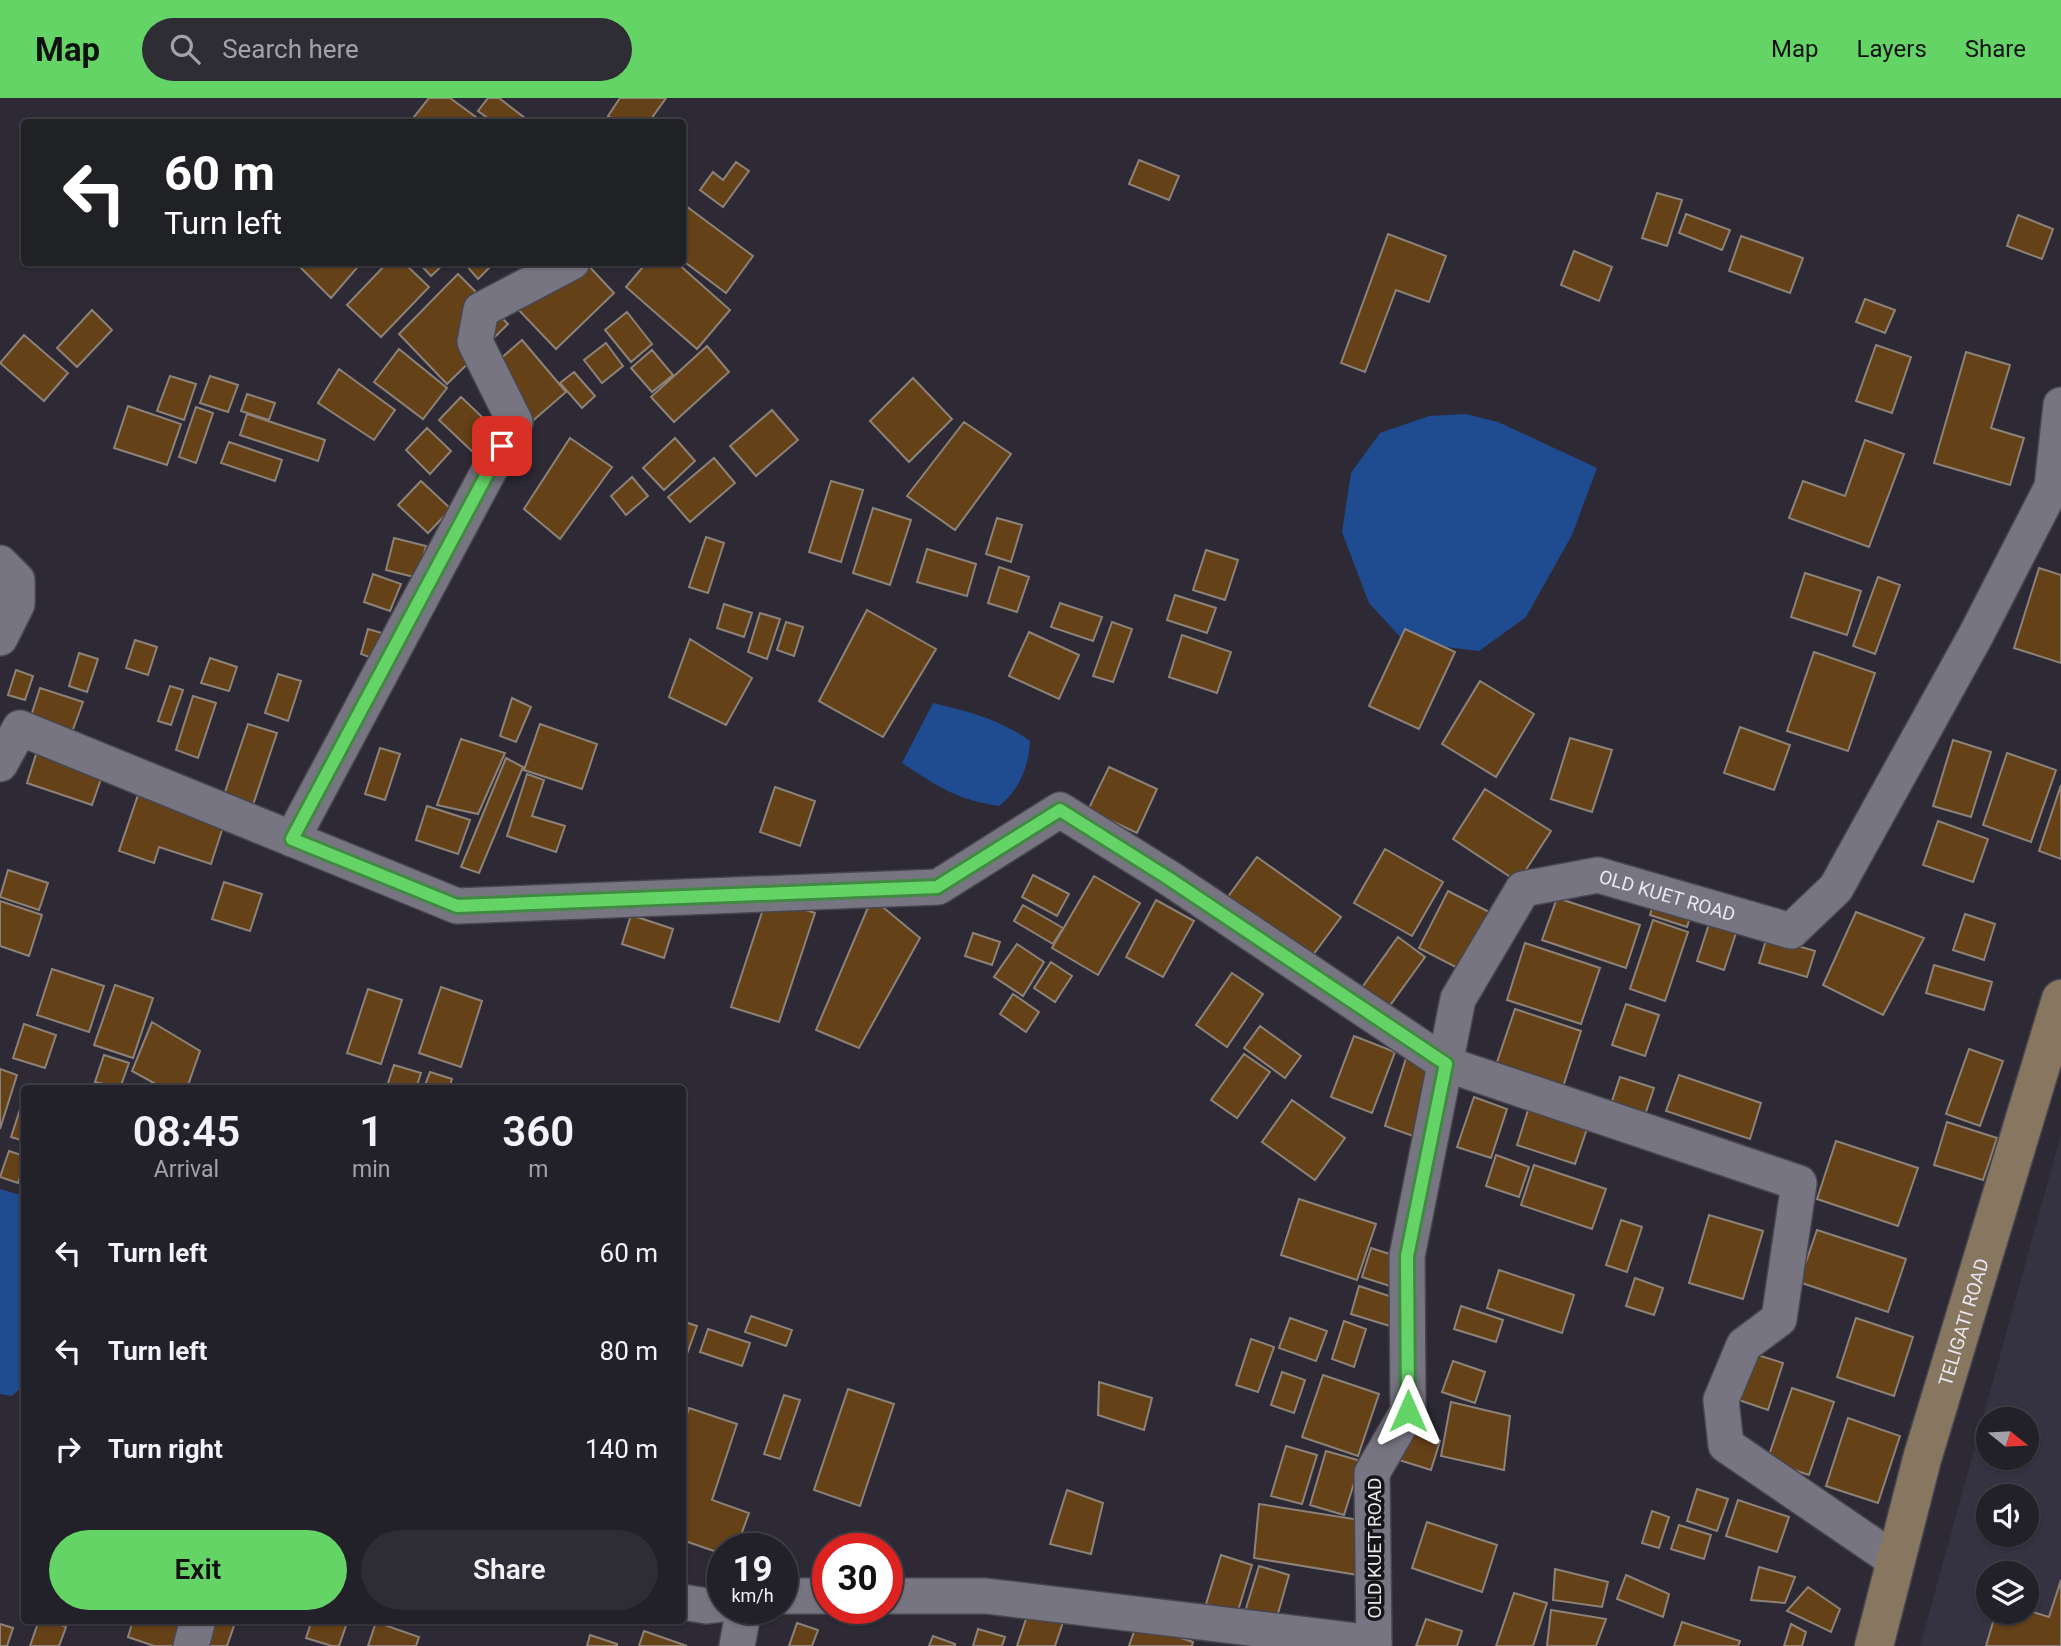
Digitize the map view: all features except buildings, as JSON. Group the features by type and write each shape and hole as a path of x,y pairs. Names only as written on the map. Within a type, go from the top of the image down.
{"main road":[{"name":"TELIGATI ROAD","path":"1874,1646 1922,1459 2061,999"}],"street":[{"path":"292,839 515,422 475,342 481,310 564,266"},
{"name":"OLD KUET ROAD","path":"1374,1645 1372,1472 1408,1411 1407,1256 1458,999 1523,889 1598,875 1791,931 1836,888 1976,635 2052,487 2061,405"},
{"path":"0,563 17,580 17,604 0,638"},
{"path":"0,764 10,720 457,906 937,887 1060,810 1168,878 1446,1064 1799,1183 1779,1319 1744,1345 1721,1400 1726,1445 1896,1561"},
{"path":"903,1596 986,1596 1374,1645"},
{"path":"686,1603 707,1606"},
{"path":"191,1646 197,1624"},
{"path":"737,1646 741,1624"}],"shaded area":[{"path":"2061,1134 2061,1646 1920,1646 1976,1443 1976,1470 2039,1470 2039,1407 1986,1407"}],"water":[{"path":"1466,414 1498,422 1597,468 1572,535 1526,617 1479,651 1405,642 1369,603 1342,532 1351,473 1380,433 1429,416"},
{"path":"933,703 984,717 1008,727 1030,741 1028,760 1022,777 1012,793 999,806 971,800 948,791 902,763"},
{"path":"0,1189 21,1195 21,1388 12,1396 0,1394"}],"route":[{"path":"502,446 292,839 457,906 937,887 1060,810 1168,878 1446,1064 1407,1256 1408,1411"}]}
